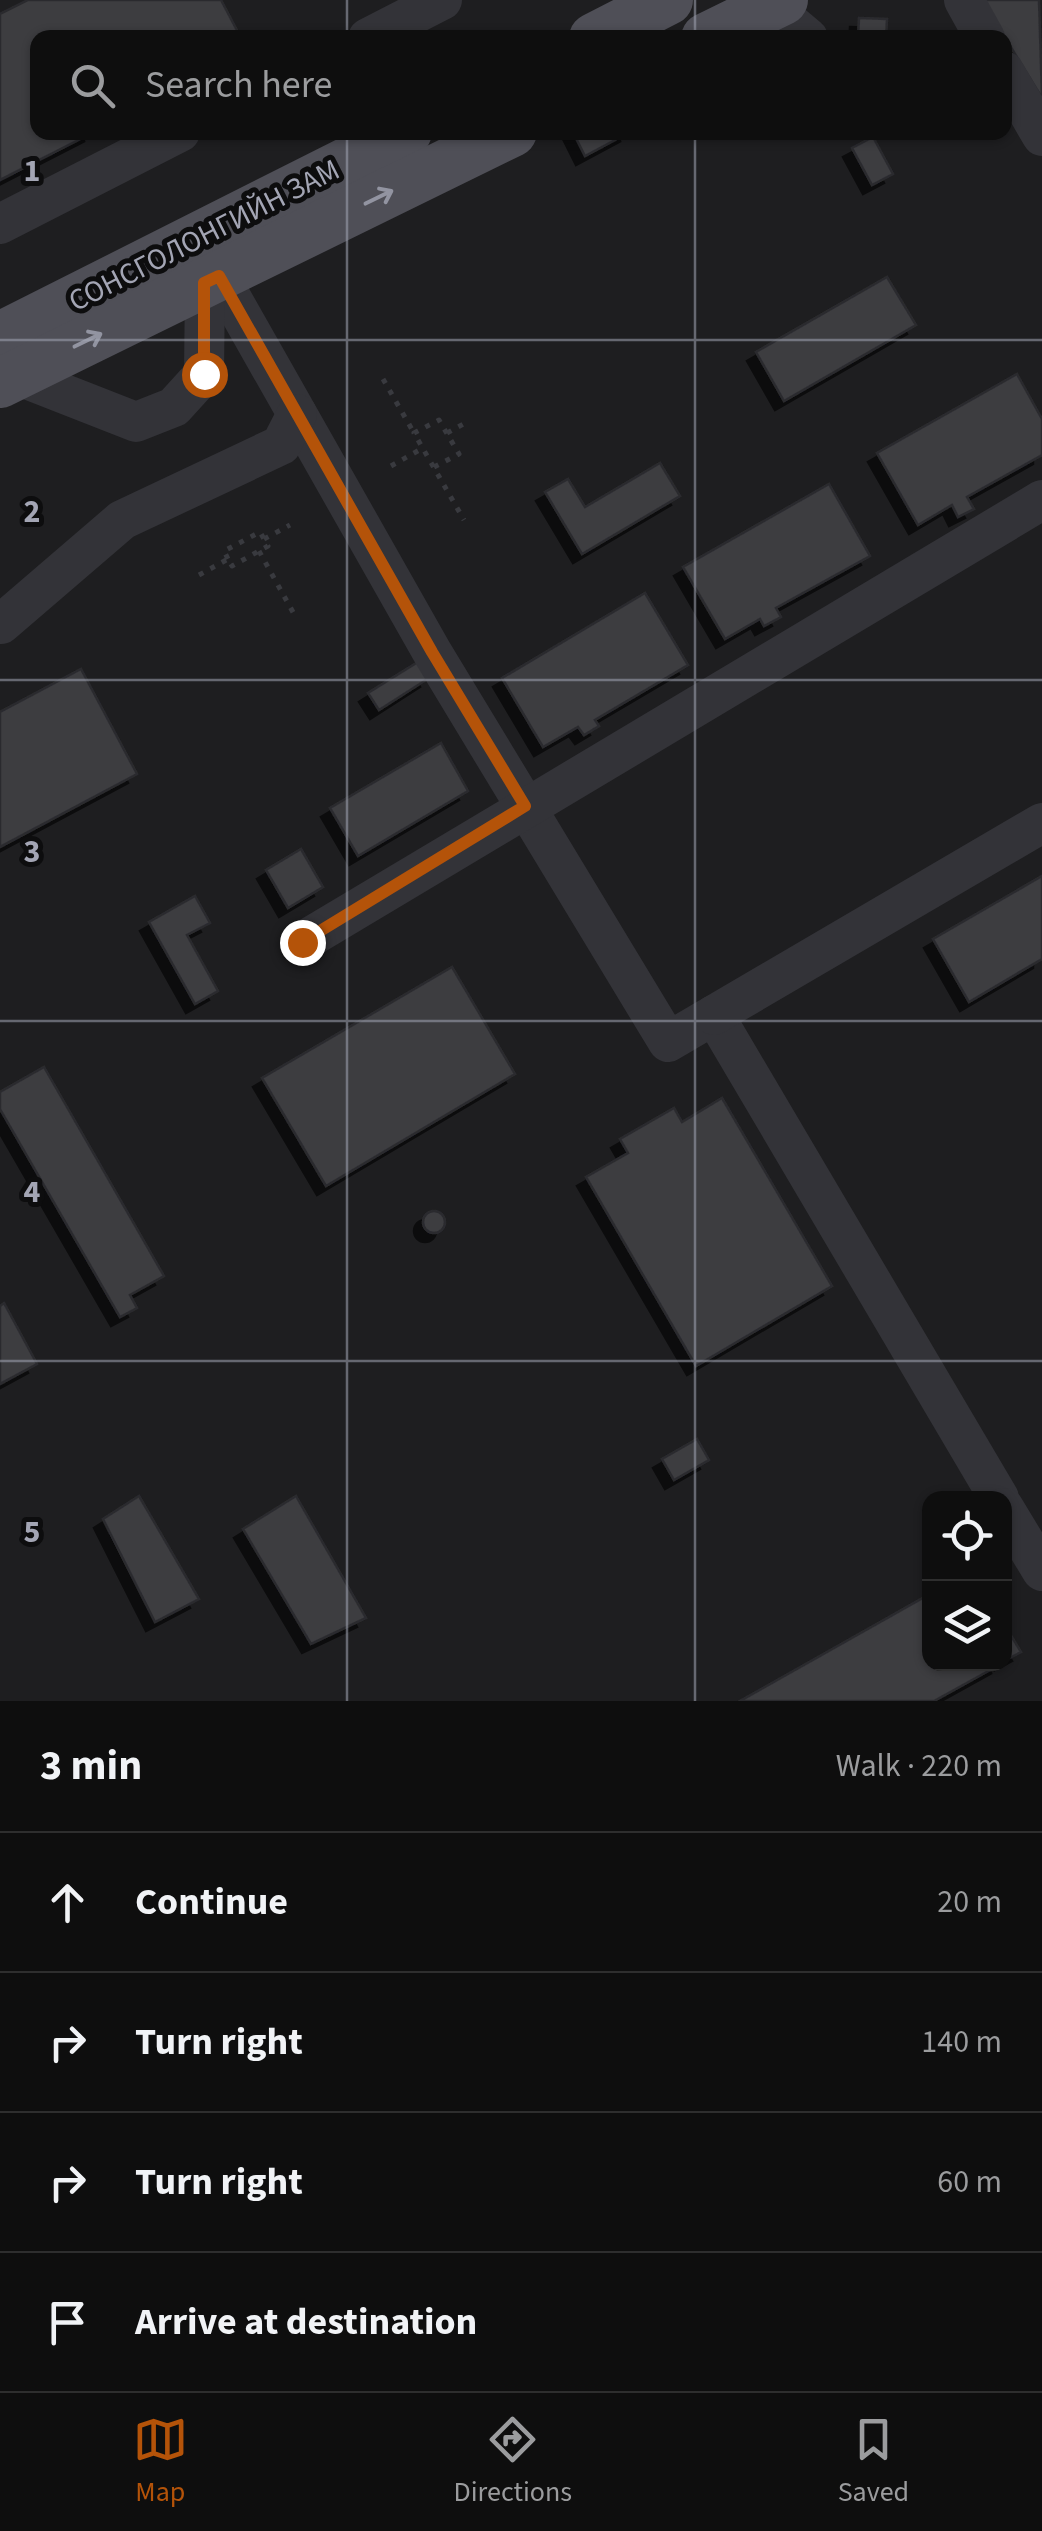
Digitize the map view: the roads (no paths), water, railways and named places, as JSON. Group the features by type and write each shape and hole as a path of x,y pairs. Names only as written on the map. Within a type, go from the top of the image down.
{"main road":[{"path":"610,30 668,0"},
{"path":"722,30 776,3"},
{"name":"СОНСГОЛОНГИЙН ЗАМ","path":"5,365 393,140"},
{"name":"СОНСГОЛОНГИЙН ЗАМ","path":"5,365 212,279 496,140"}],"lane":[{"path":"384,30 442,0"},
{"path":"964,0 981,30"},
{"path":"776,3 801,30"},
{"path":"1012,84 1042,136"},
{"path":"0,224 164,140"},
{"path":"5,365 136,422 174,406 204,374 212,279"},
{"path":"212,279 297,414 525,806 668,1042 1042,823"},
{"path":"1,624 122,520 282,444 297,414"},
{"path":"302,942 1042,500"},
{"path":"714,1015 995,1491"},
{"path":"1012,1521 1042,1571"}]}
